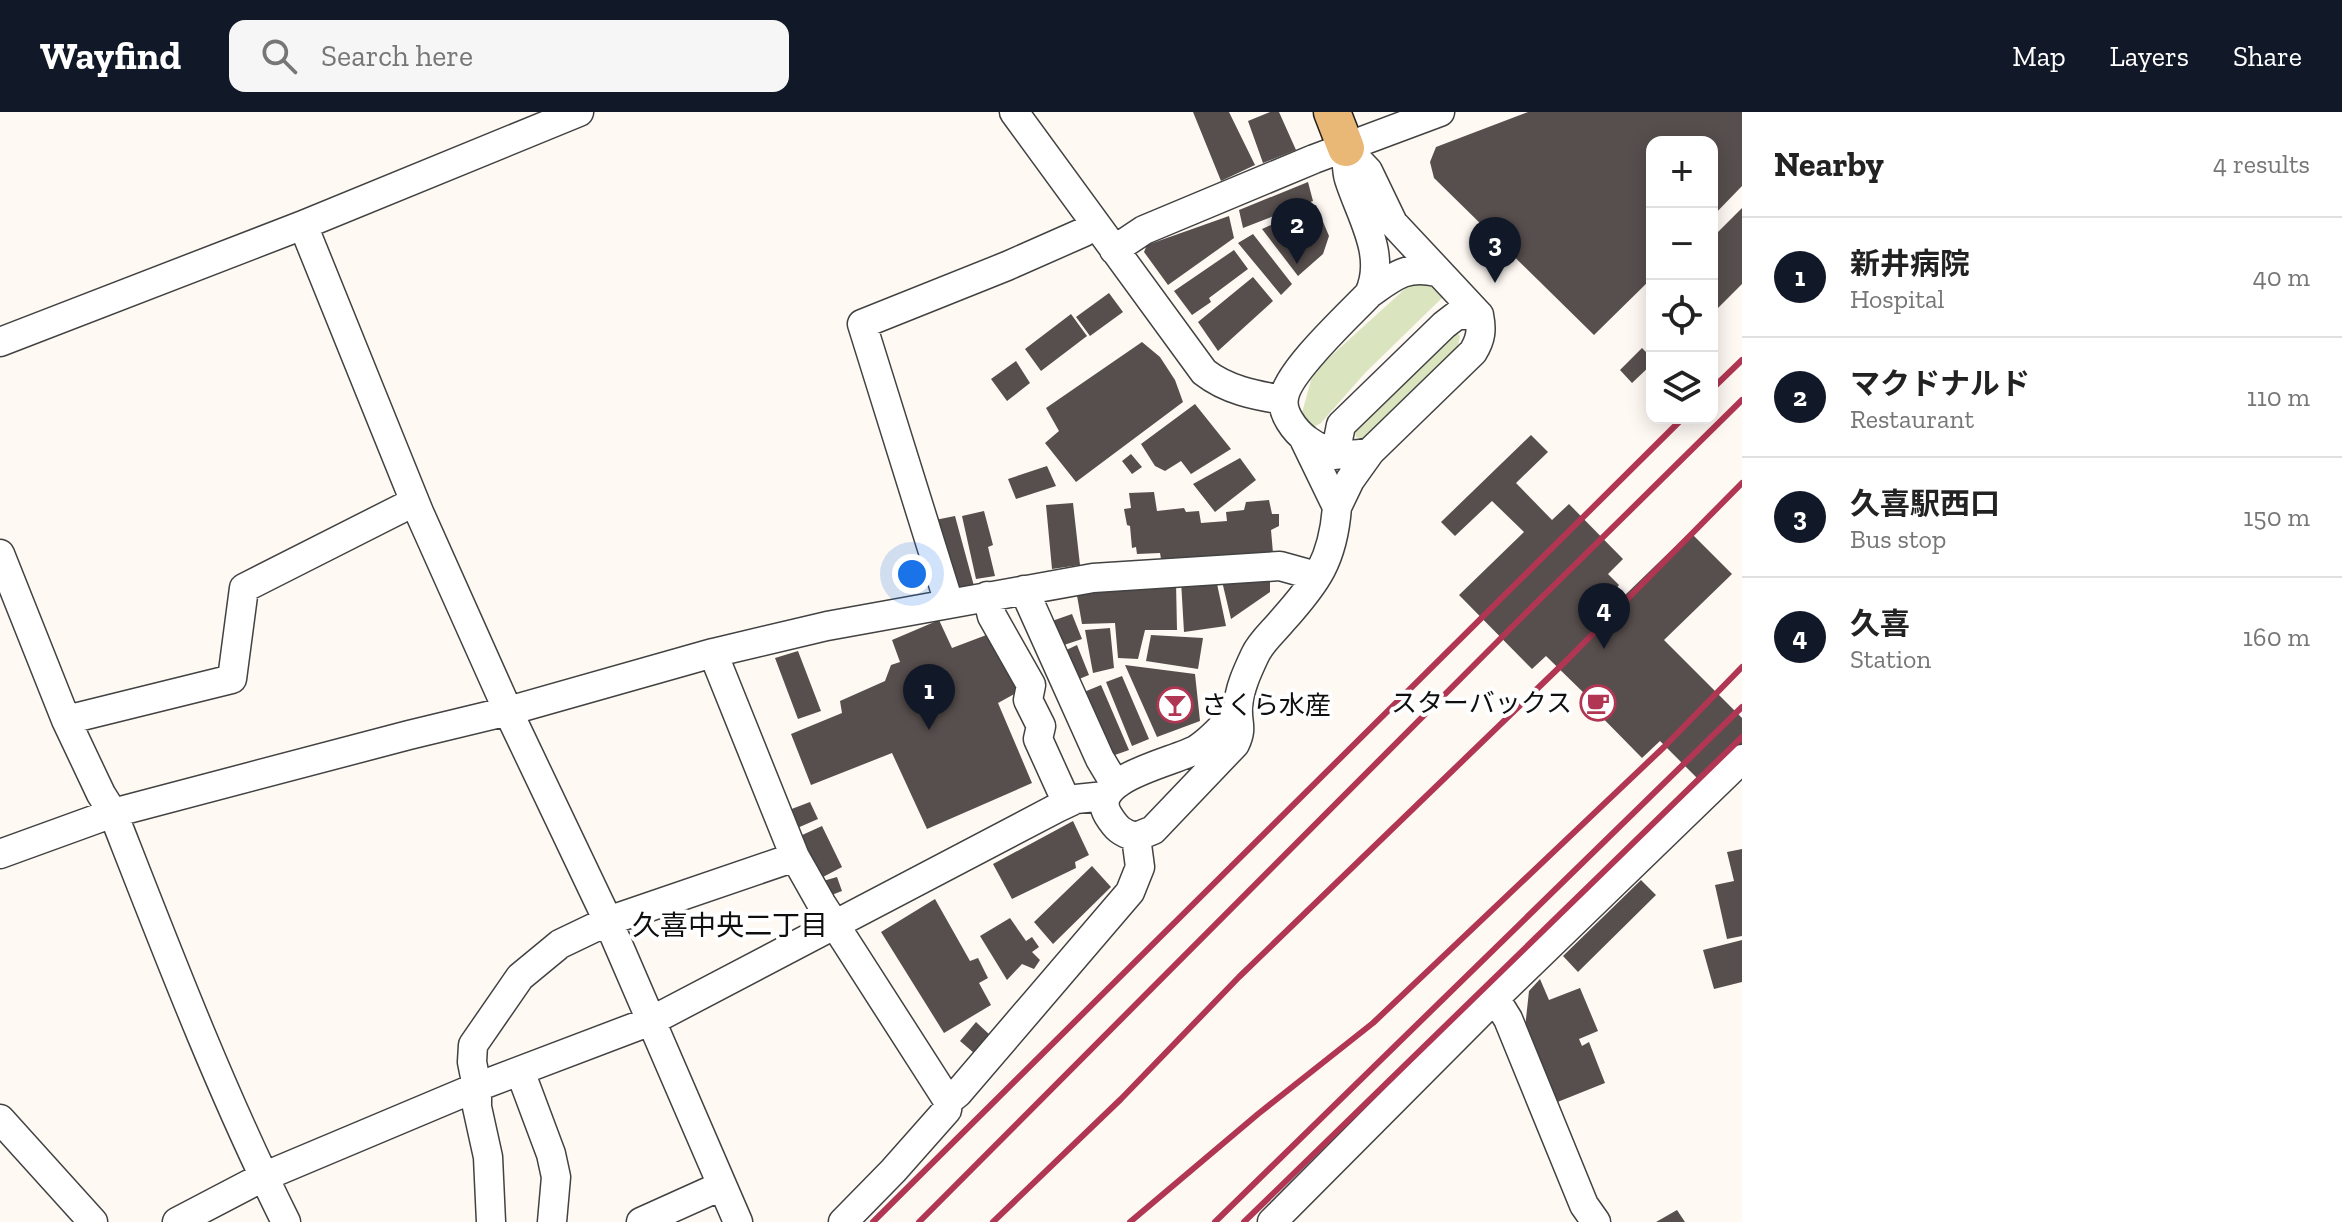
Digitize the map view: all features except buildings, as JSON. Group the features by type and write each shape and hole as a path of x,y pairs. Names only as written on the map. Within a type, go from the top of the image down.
{"main road":[{"path":"1332,112 1346,148"}],"street":[{"path":"0,342 303,225 579,112"},
{"path":"1014,112 1204,372 1216,382 1235,390 1283,400"},
{"path":"1114,250 1144,230 1440,112"},
{"path":"1024,590 1109,777 1110,790 1104,808 1117,829 1136,837 1153,830 1235,744 1241,730 1238,710 1242,684 1257,650 1302,598 1328,559 1334,540 1337,507 1350,480 1370,452 1473,352 1480,341 1479,315 1393,223 1368,171 1346,148"},
{"path":"1346,148 1348,176 1376,257 1374,283 1369,294"},
{"path":"949,603 862,324 1007,266 1084,232 1095,223"},
{"path":"303,225 414,502 508,711 608,921 738,1222"},
{"path":"1337,507 1303,437 1287,415 1283,400 1291,379 1369,294 1398,275 1418,268 1437,272"},
{"path":"1335,455 1341,425 1444,325 1457,315 1479,315"},
{"path":"1303,437 1335,455 1353,456 1370,452"},
{"path":"66,720 232,679 244,588 414,502"},
{"path":"0,554 66,720 113,813 186,999 263,1177 286,1222"},
{"path":"0,854 113,813 508,711 713,653 827,626 1093,578 1280,566 1316,576"},
{"path":"987,596 992,616 1031,685 1028,700 1041,726 1038,739 1067,803"},
{"path":"713,653 795,857 821,903 948,1101 947,1110 843,1222"},
{"path":"177,1222 263,1177 477,1087 651,1021 1067,803 1110,790 1194,751 1238,710"},
{"path":"1272,1222 1495,998 1742,759"},
{"path":"948,1101 1130,892 1140,867 1136,837"},
{"path":"491,1222 488,1157 477,1107 473,1045 520,977 560,944 608,921 795,857"},
{"path":"1495,998 1508,1019 1584,1205 1596,1222"},
{"path":"520,1071 551,1154 556,1177 552,1222"},
{"path":"0,1119 93,1222"},
{"path":"641,1222 721,1186"}],"green space":[{"path":"1425,283 1437,286 1444,296 1365,373 1321,423 1315,426 1309,424 1302,413 1311,380 1320,366 1407,287"},
{"path":"1456,332 1460,336 1458,346 1363,439 1356,437 1355,432"}],"railway":[{"path":"1718,383 1742,360"},
{"path":"919,1222 1742,400"},
{"path":"873,1222 1677,424"},
{"path":"993,1222 1121,1099 1239,977 1568,659 1742,483"},
{"path":"1130,1222 1258,1114 1373,1023 1664,747 1742,667"},
{"path":"1215,1222 1742,707"},
{"path":"1244,1222 1742,737"}],"place":[{"name":"マクドナルド","path":"1297,264"},
{"name":"久喜駅西口","path":"1495,283"},
{"name":"久喜","path":"1604,649"},
{"name":"スターバックス","path":"1598,703"},
{"name":"さくら水産","path":"1175,705"},
{"name":"新井病院","path":"929,730"}],"district":[{"name":"久喜中央二丁目","path":"730,925"}]}
